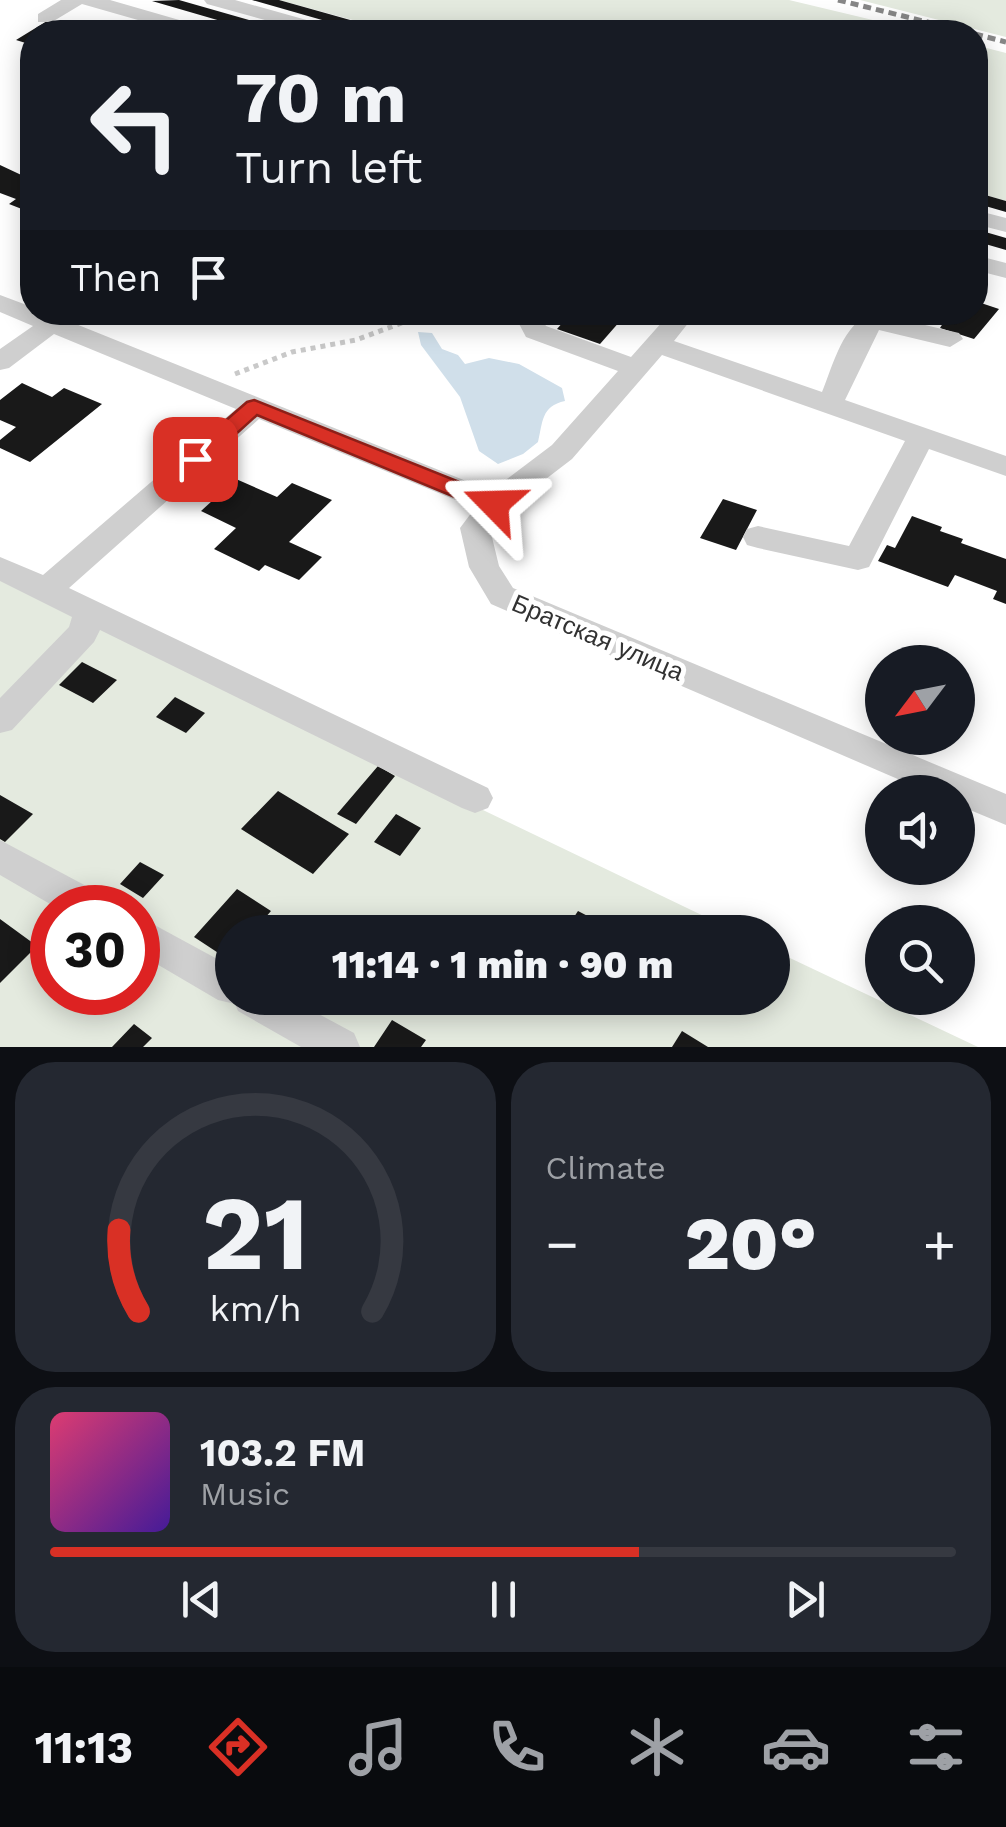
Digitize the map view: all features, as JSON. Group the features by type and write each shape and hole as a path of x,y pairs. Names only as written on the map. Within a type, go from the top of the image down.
{"street":[{"path":"46,18 75,0"},
{"path":"89,0 138,20"},
{"path":"214,0 285,20"},
{"path":"0,362 51,325"},
{"path":"54,325 494,504 562,452 674,325"},
{"path":"532,325 535,331 637,369"},
{"path":"830,404 869,325"},
{"path":"891,325 950,339"},
{"path":"659,344 1006,466"},
{"path":"46,590 254,406"},
{"path":"758,537 858,559 921,436"},
{"name":"Братская улица","path":"494,504 475,528 484,567 502,596 1006,810"},
{"path":"0,568 475,798"},
{"path":"0,720 83,633 90,612"},
{"path":"0,856 51,885"},
{"path":"160,945 215,976"},
{"path":"283,1015 340,1047"}],"path":[{"path":"204,386 292,352 356,340 396,325"}],"shaded area":[{"path":"279,0 789,0 873,20 353,20"},
{"path":"860,0 1006,0 1006,37 988,32 988,20 939,20"},
{"path":"988,48 1006,53 1006,201 988,196"},
{"path":"418,332 432,333 442,349 458,355 465,364 489,358 519,364 562,388 565,401 547,411 538,442 523,454 498,464 479,451 460,397 421,345"},
{"path":"0,578 702,915 215,915 215,1015 790,1015 790,958 865,994 865,1015 910,1015 978,1047 0,1047"}],"building":[{"path":"179,0 249,20 218,20 152,1"},
{"path":"252,0 279,0 350,20 322,20"},
{"path":"0,165 20,174 20,208 9,204 16,199 0,193"},
{"path":"988,196 1006,201 1006,212 988,207"},
{"path":"988,233 1006,238 1006,250 988,245"},
{"path":"988,305 999,309 988,322"},
{"path":"561,325 617,325 600,344 557,329"},
{"path":"942,325 986,325 974,339 940,328"},
{"path":"22,383 52,397 64,388 102,404 30,462 0,448 0,440 16,427 0,420 0,400"},
{"path":"236,479 277,497 292,483 332,500 289,542 322,557 299,580 265,565 259,571 214,549 236,528 201,511"},
{"path":"723,499 757,510 736,550 700,538"},
{"path":"912,516 942,527 940,531 963,539 961,543 1006,559 1006,604 993,599 997,591 955,575 948,587 878,561 887,545 895,548"},
{"path":"82,662 117,680 93,703 59,685"},
{"path":"175,697 205,713 186,733 156,717"},
{"path":"378,766 395,776 356,824 337,814"},
{"path":"278,791 349,834 313,874 241,829"},
{"path":"0,795 33,814 5,842 0,839"},
{"path":"396,814 421,828 400,856 374,842"},
{"path":"140,862 164,875 155,885 120,884"},
{"path":"237,889 271,911 268,915 215,915 215,951 194,937"},
{"path":"0,919 30,941 30,953 0,983"},
{"path":"392,1020 426,1040 421,1047 374,1047"},
{"path":"134,1024 152,1038 143,1047 112,1047"},
{"path":"682,1031 708,1047 672,1047"}],"railway":[{"path":"838,0 919,20"},
{"path":"988,37 1006,42"}],"route":[{"path":"195,459 254,406 494,504"}]}
